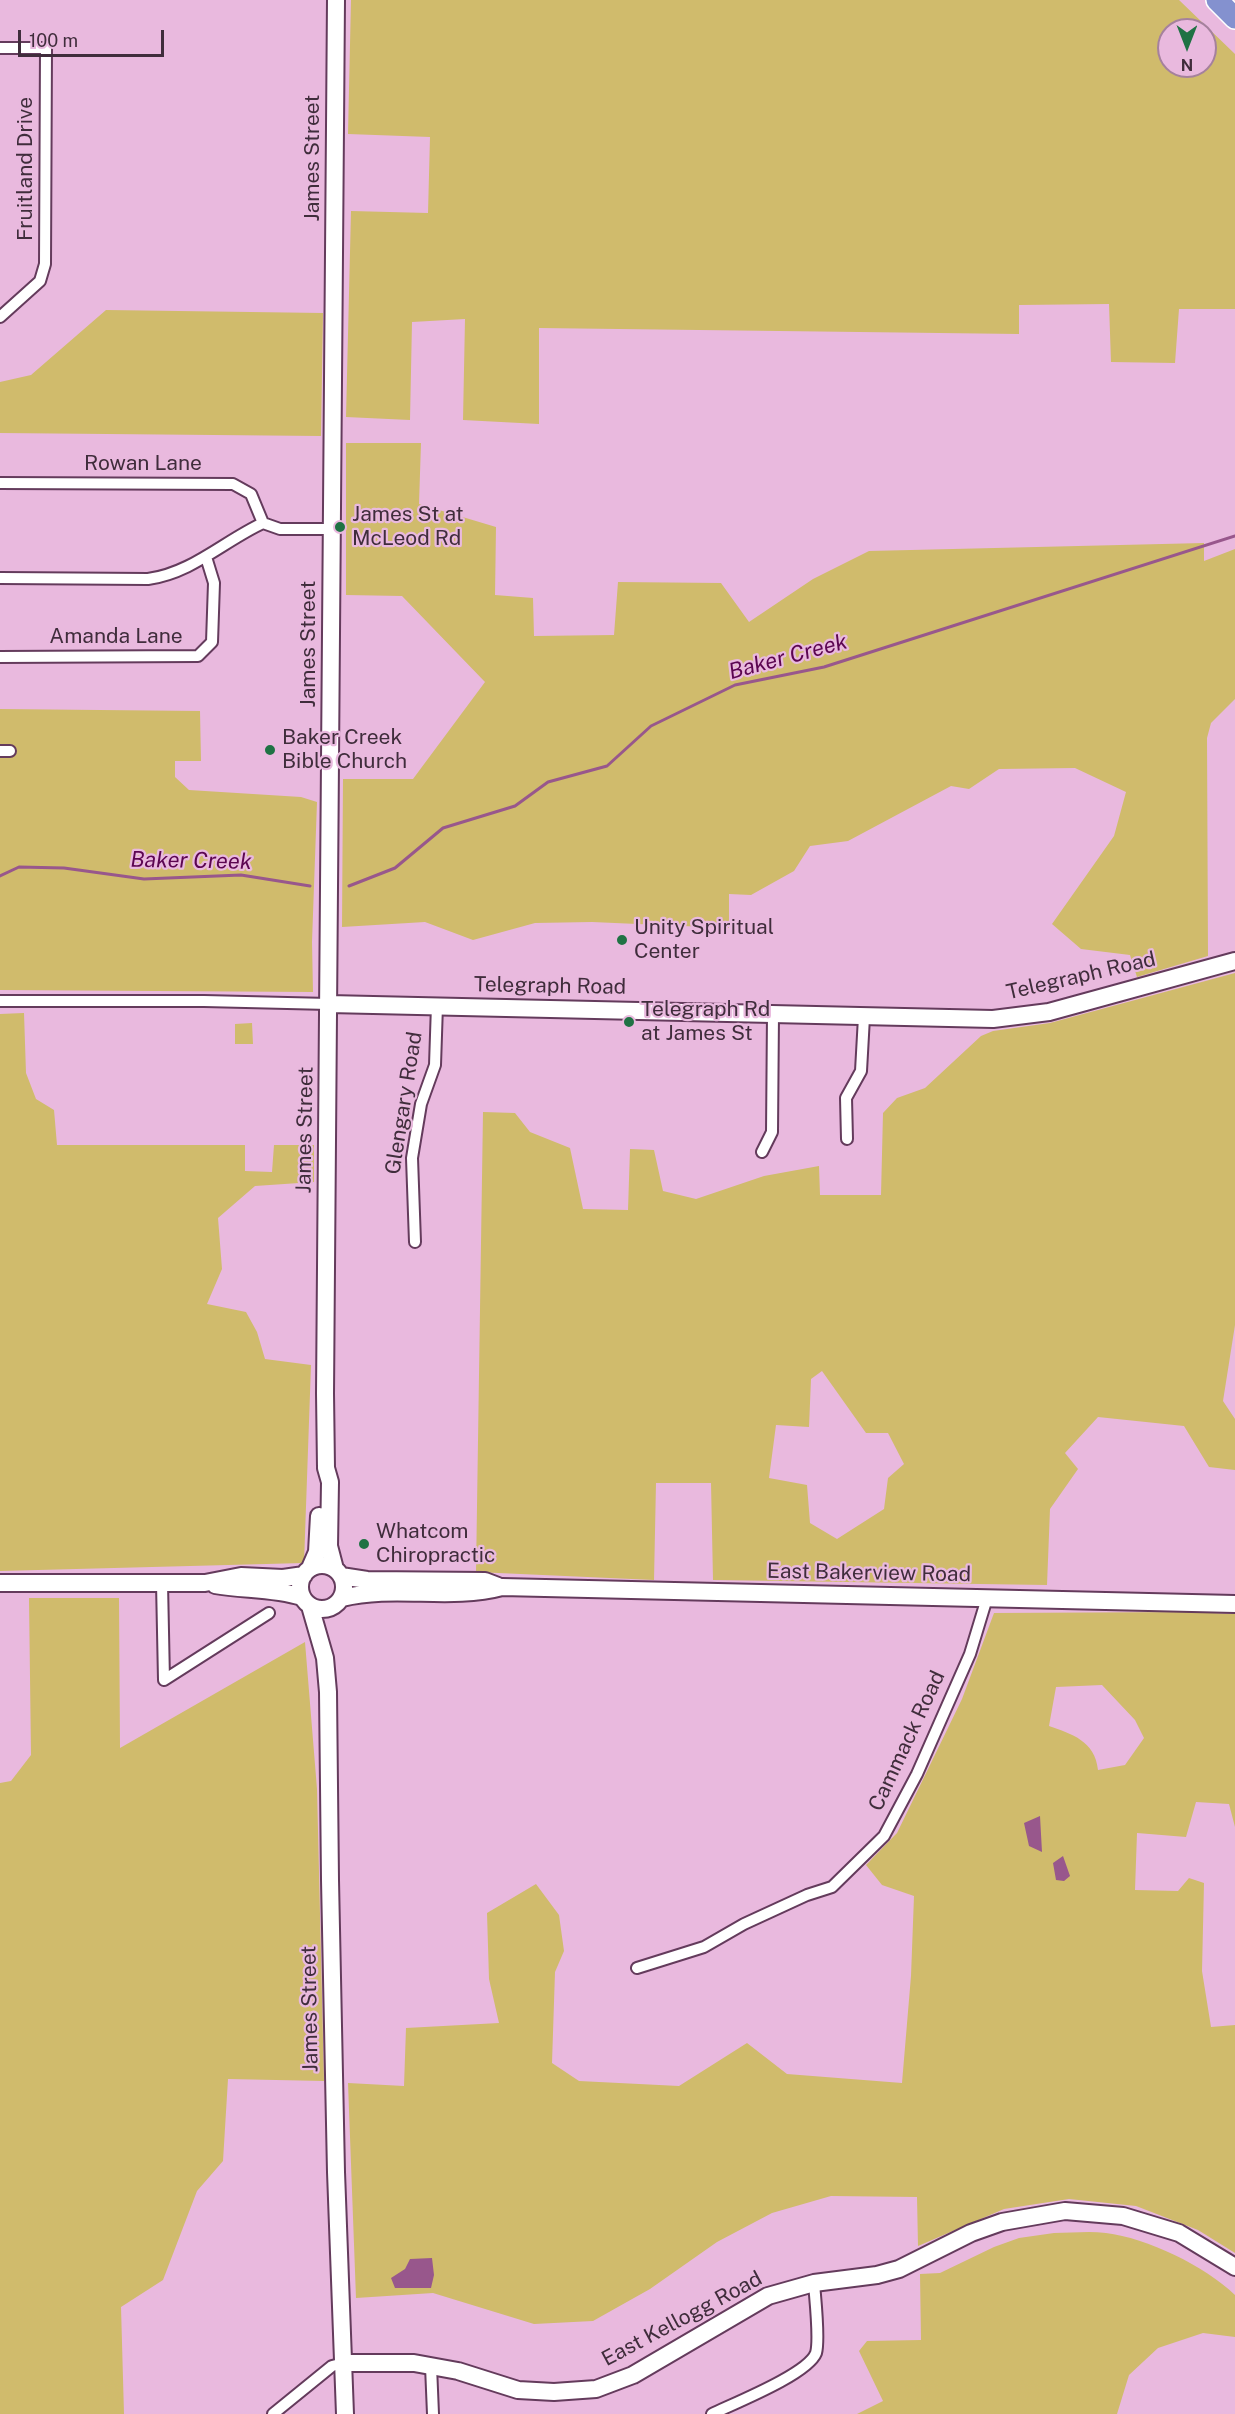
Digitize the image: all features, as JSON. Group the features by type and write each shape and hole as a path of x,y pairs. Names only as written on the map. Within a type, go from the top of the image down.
{"highway":[{"path":"1217,0 1235,18"}],"main road":[{"name":"James Street","path":"336,0 326,1468 330,1482 329,1545 338,1573"},
{"name":"Telegraph Road","path":"329,1004 976,1019 1015,1017 1090,1001 1235,961"},
{"name":"James Street","path":"307,1571 317,1552 321,1482 326,1468"},
{"path":"0,1583 205,1583 241,1576 283,1578 325,1565 338,1573 344,1586 326,1625 325,1658"},
{"path":"306,1601 300,1584 307,1571"},
{"name":"East Bakerview Road","path":"338,1573 367,1580 485,1581 502,1587"},
{"path":"205,1583 241,1590 283,1591 319,1609 336,1603"},
{"name":"East Bakerview Road","path":"336,1603 369,1592 481,1592 502,1587 1235,1604"},
{"name":"James Street","path":"306,1601 325,1658 328,1692 336,2172 345,2414"},
{"name":"East Kellogg Road","path":"344,2363 414,2363 458,2372 518,2391 554,2392 596,2389 633,2376 768,2296 814,2283 877,2276 900,2269 971,2233 1002,2222 1065,2211 1123,2216 1179,2233 1235,2268"}],"street":[{"name":"Fruitland Drive","path":"0,48 46,48 46,72 45,264 40,281 0,317"},
{"name":"Rowan Lane","path":"0,483 233,484 240,486 250,494 263,523"},
{"path":"0,578 148,579 178,572 263,523 280,529 333,529"},
{"name":"Amanda Lane","path":"0,657 198,656 212,642 214,583 206,557"},
{"name":"Telegraph Road","path":"0,1001 204,1000 329,1004"},
{"name":"Glengary Road","path":"415,1242 412,1158 421,1104 435,1065 436,1005"},
{"path":"762,1152 772,1132 773,1014"},
{"path":"847,1139 846,1098 861,1071 864,1017"},
{"path":"162,1583 164,1680 270,1613"},
{"name":"Cammack Road","path":"637,1968 704,1947 744,1924 807,1894 832,1887 884,1836 917,1774 970,1654 987,1598"},
{"path":"712,2414 800,2372 816,2353 817,2315 814,2283"},
{"path":"273,2414 332,2366 344,2363"},
{"path":"431,2366 433,2414"}],"shaded area":[{"path":"351,0 1179,0 1198,18 1157,18 1157,78 1217,78 1217,37 1235,54 1235,309 1179,309 1175,363 1111,362 1109,304 1019,305 1019,334 539,328 539,424 463,420 465,319 412,322 410,420 346,417 351,211 428,213 430,137 348,134"},
{"path":"106,310 323,313 321,436 0,433 0,382 31,375"},
{"path":"346,443 421,443 419,504 496,527 495,595 533,598 534,636 614,635 618,582 721,583 749,622 813,579 869,551 1204,543 1204,561 1235,549 1235,699 1211,723 1207,738 1208,956 1137,977 1130,955 1081,949 1052,924 1114,836 1126,792 1075,768 999,769 969,789 951,786 848,841 810,846 794,871 751,895 729,894 729,928 592,922 535,923 473,940 425,922 342,927 343,779 413,779 485,682 402,596 346,595"},
{"path":"0,709 200,711 201,761 175,761 175,777 189,790 301,797 317,802 312,942 313,992 0,990"},
{"path":"1235,973 1235,1325 1223,1401 1235,1419 1235,1470 1209,1467 1184,1426 1098,1417 1065,1453 1078,1469 1050,1509 1047,1585 713,1580 711,1483 656,1483 654,1580 476,1572 483,1112 515,1113 530,1132 570,1148 583,1209 628,1210 630,1149 654,1150 663,1191 696,1199 764,1176 819,1166 820,1195 881,1195 883,1113 897,1098 925,1088 981,1036 993,1031 1050,1023","holes":["822,1371 866,1433 888,1433 904,1464 888,1478 884,1509 837,1539 810,1523 807,1485 769,1478 776,1425 809,1427 811,1379"]},
{"path":"24,1013 26,1073 36,1099 54,1110 57,1145 245,1145 245,1171 272,1172 274,1145 314,1145 314,1182 255,1186 218,1218 222,1269 207,1304 246,1312 257,1332 265,1359 311,1365 304,1563 0,1571 0,1014"},
{"path":"252,1023 253,1044 235,1044 235,1024"},
{"path":"29,1598 119,1598 120,1748 305,1642 317,1789 324,2081 228,2079 223,2161 197,2191 163,2280 121,2307 124,2414 0,2414 0,1783 11,1781 31,1755"},
{"path":"1190,1612 1235,1614 1235,1827 1229,1804 1196,1802 1186,1837 1137,1833 1135,1890 1178,1891 1189,1878 1204,1883 1202,1971 1211,2027 1235,2025 1235,2253 1198,2230 1136,2206 1069,2199 1004,2209 918,2246 917,2197 831,2196 772,2213 717,2242 650,2289 593,2321 534,2324 433,2293 356,2298 348,2083 404,2086 406,2028 499,2023 489,1979 487,1913 536,1884 559,1915 564,1951 555,1972 552,2063 579,2081 679,2086 747,2043 787,2074 902,2083 911,1976 914,1896 882,1885 866,1865 897,1833 962,1699 994,1613","holes":["1102,1685 1135,1720 1144,1738 1125,1765 1098,1770 1096,1760 1087,1745 1074,1736 1049,1726 1056,1687"]},
{"path":"1040,1816 1042,1852 1029,1846 1024,1823"},
{"path":"1063,1856 1070,1876 1064,1881 1056,1880 1053,1863"},
{"path":"1100,2232 1122,2236 1157,2247 1192,2264 1223,2284 1235,2295 1235,2337 1203,2333 1158,2348 1129,2375 1117,2414 857,2414 883,2401 859,2351 867,2341 921,2340 920,2274 940,2273 994,2247 1019,2238 1054,2233"},
{"path":"432,2258 434,2275 431,2288 395,2288 391,2278 405,2269 410,2259"}],"waterway":[{"name":"Baker Creek","path":"349,886 395,868 443,828 515,806 548,782 607,766 651,726 735,685 824,667 1235,536"},
{"name":"Baker Creek","path":"0,876 19,867 64,868 144,879 241,875 310,886"}],"place":[{"name":"James St at McLeod Rd","path":"340,527"},
{"name":"Baker Creek Bible Church","path":"270,750"},
{"name":"Unity Spiritual Center","path":"622,940"},
{"name":"Telegraph Rd at James St","path":"629,1022"},
{"name":"Whatcom Chiropractic","path":"364,1544"}]}
